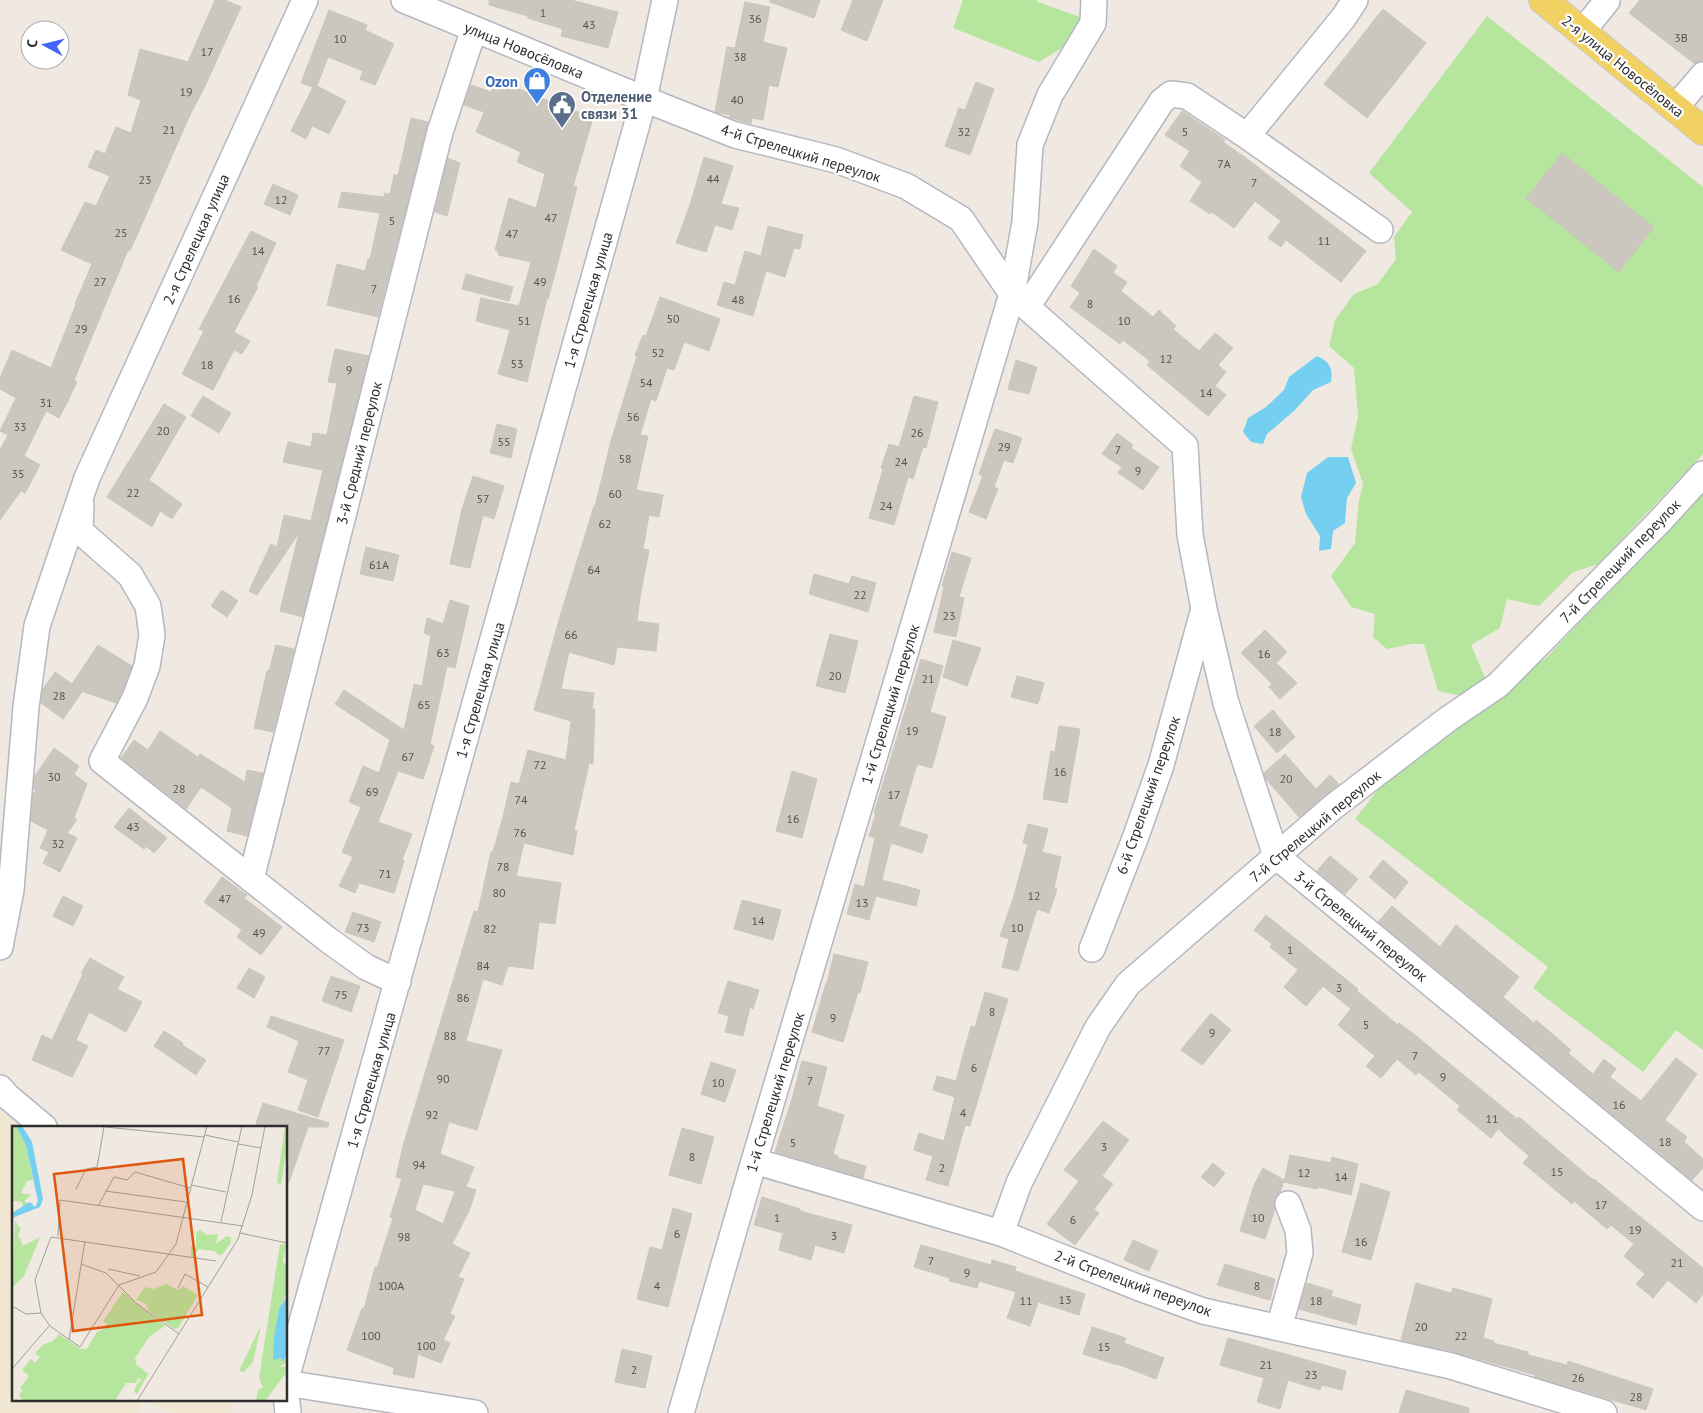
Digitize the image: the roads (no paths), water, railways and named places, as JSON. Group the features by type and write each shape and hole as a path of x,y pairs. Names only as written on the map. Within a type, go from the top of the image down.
{"main road":[{"name":"2-я улица Новосёловка","path":"1542,0 1703,131"}],"street":[{"name":"2-я Стрелецкая улица","path":"87,478 305,0"},
{"name":"улица Новосёловка","path":"404,0 644,99"},
{"name":"1-я Стрелецкая улица","path":"288,1371 644,99 665,0"},
{"name":"1-й Стрелецкий переулок","path":"681,1413 754,1161 1020,300 1030,145 1050,95 1093,23 1094,0"},
{"path":"1247,136 1344,17 1355,0"},
{"path":"1582,32 1607,1"},
{"name":"3-й Средний переулок","path":"251,879 440,132 474,29"},
{"path":"1675,108 1703,75"},
{"path":"1020,300 1162,101 1172,94 1187,96 1380,230"},
{"name":"4-й Стрелецкий переулок","path":"644,99 736,135 836,160 906,186 961,218 1020,300 1185,446 1190,535 1204,608"},
{"name":"7-й Стрелецкий переулок","path":"1001,1233 1019,1183 1098,1027 1128,984 1276,856 1356,790 1448,719 1498,685 1659,522 1703,474"},
{"path":"87,478 81,508 80,532 130,574 148,606 152,635 147,666 134,698 102,761 327,939 366,967 398,982"},
{"path":"0,947 11,890 26,707 37,626 87,478"},
{"path":"1204,608 1226,702 1276,856"},
{"name":"6-й Стрелецкий переулок","path":"1092,949 1136,836 1161,765 1204,608"},
{"name":"3-й Стрелецкий переулок","path":"1276,856 1703,1208"},
{"path":"0,1088 43,1126"},
{"name":"2-й Стрелецкий переулок","path":"754,1161 1001,1233 1136,1287 1203,1311 1451,1366 1604,1413"},
{"path":"1279,1328 1300,1253 1298,1230 1288,1204"},
{"path":"288,1383 475,1413"},
{"path":"275,1413 280,1400"},
{"path":"287,1400 288,1413"}],"water":[{"path":"1317,356 1330,366 1331,382 1313,390 1295,410 1267,434 1263,444 1251,442 1243,432 1248,418 1266,407 1284,390 1289,377"},
{"path":"1328,457 1348,457 1356,483 1347,498 1345,523 1333,531 1331,549 1319,551 1320,536 1306,514 1301,497 1307,473"}],"place":[{"name":"Ozon","path":"537,105"},
{"name":"Отделение связи 31","path":"562,129"}]}
